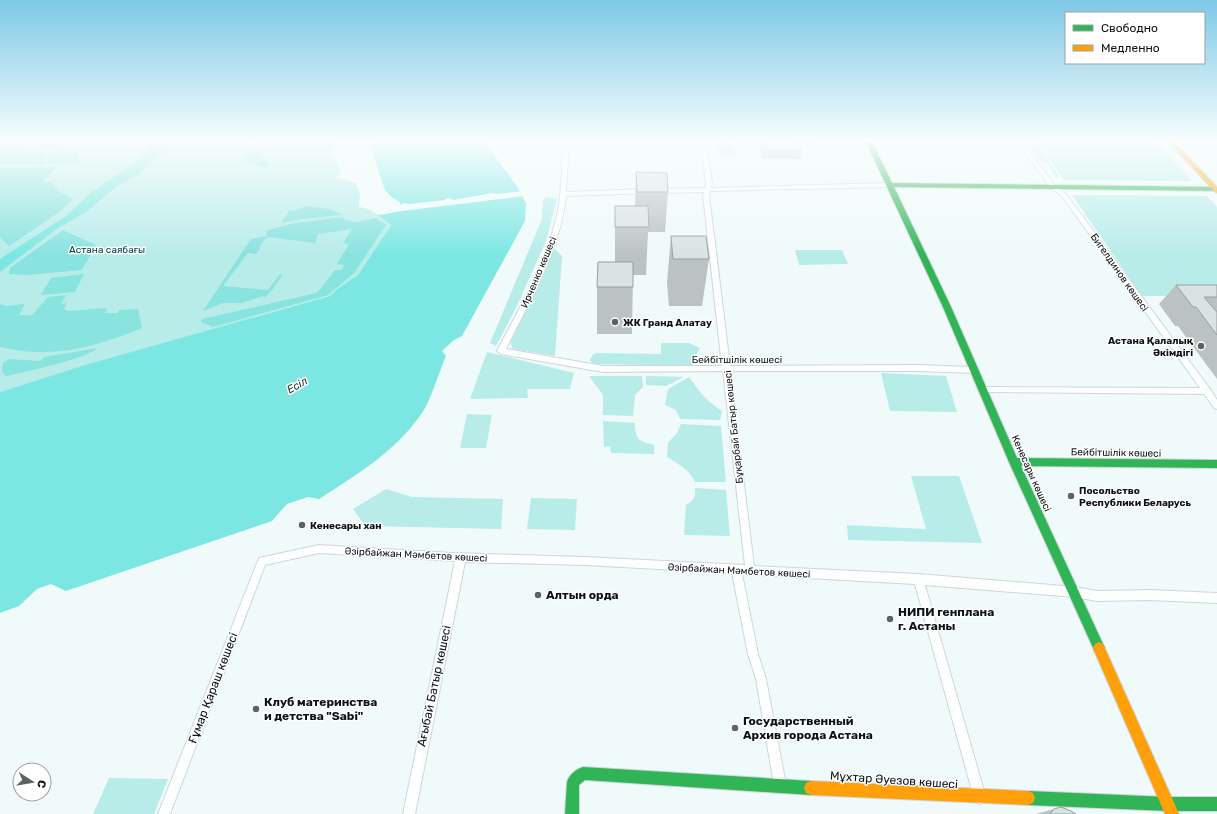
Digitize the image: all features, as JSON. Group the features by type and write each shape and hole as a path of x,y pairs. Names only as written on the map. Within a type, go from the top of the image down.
{"main road":[{"name":"Кенесары көшесі","path":"888,180 984,390 1014,462 1075,592 1172,814"},
{"path":"1207,180 1216,190"},
{"path":"890,185 1216,190"},
{"name":"Бейбітшілік көшесі","path":"1014,462 1217,464"},
{"name":"Мұхтар Әуезов көшесі","path":"572,814 573,782 583,773 980,798 1124,801 1190,806 1217,804"}],"street":[{"name":"Ирченко көшесі","path":"501,351 533,288 548,252 558,223 564,194 565,180"},
{"name":"Бұқарбай Батыр көшесі","path":"709,180 706,195 750,571"},
{"name":"Бигелдинов көшесі","path":"1048,180 1054,188 1064,195 1085,223 1217,406"},
{"path":"564,194 890,185"},
{"name":"Бейбітшілік көшесі","path":"501,351 603,369 727,370 917,368 975,370"},
{"path":"984,390 1207,391"},
{"name":"Әзірбайжан Мәмбетов көшесі","path":"262,561 319,549 461,558 585,561 918,579 1075,592 1097,596 1150,595 1217,598"},
{"name":"Ағыбай Батыр көшесі","path":"409,814 461,558"},
{"name":"Ғұмар Қараш көшесі","path":"164,814 262,561"},
{"path":"736,570 753,654 761,679 780,785"},
{"path":"918,579 980,798"}],"green space":[{"name":"Астана саябағы","path":"0,180 345,180 356,183 360,194 359,207 372,211 391,225 358,275 337,289 330,296 83,366 0,392"},
{"path":"1064,180 1191,180 1192,181"},
{"path":"1072,195 1207,196 1217,207 1217,296 1142,296"},
{"path":"548,197 557,199 546,241 516,308 496,346 490,343 542,219 543,199"},
{"path":"554,248 562,256 555,356 512,349 511,342"},
{"path":"795,250 842,250 848,264 799,265"},
{"path":"661,343 689,343 700,348 693,366 597,364 592,363 590,360 593,354 597,353 661,354"},
{"path":"487,352 574,373 570,389 527,389 528,398 470,399"},
{"path":"881,373 946,376 957,412 890,411"},
{"path":"589,376 642,376 643,387 635,395 633,416 603,415 603,395"},
{"path":"646,376 684,377 666,386 646,385"},
{"path":"689,377 707,400 722,411 720,420 680,419 676,410 665,405 668,389"},
{"path":"467,414 492,415 486,448 460,448"},
{"path":"603,421 635,423 637,436 641,441 654,445 654,454 611,453 610,446 604,447"},
{"path":"681,424 721,426 726,482 695,482 687,470 667,457 668,443 677,433"},
{"path":"911,476 959,476 982,543 848,540 847,525 926,529"},
{"path":"695,488 726,490 730,536 684,535 686,505 694,498"},
{"path":"386,489 412,497 503,499 501,529 365,526 353,509"},
{"path":"531,498 577,499 575,530 527,529"},
{"path":"109,778 168,779 154,814 93,814"}],"shaded area":[{"path":"0,180 44,180 42,182 51,182 58,191 73,199 59,212 9,246 0,237"},
{"path":"306,206 329,209 343,215 302,219 281,223 290,210 294,211"},
{"path":"342,217 345,220 353,222 376,218 386,225 354,273 328,295 213,327 201,322 202,319 318,292 335,270 341,270 345,265 337,264 349,244 343,243 352,229 318,234 315,243 268,237 259,247 260,249 256,254 248,253 223,286 268,290 280,274 282,275 273,289 264,298 263,296 242,303 223,303 203,311 251,239 267,236 266,231 294,223"},
{"path":"63,230 96,245 82,270 28,275 9,274 10,268"},
{"path":"84,274 75,292 41,295 51,278"},
{"path":"66,295 61,304 67,303 64,309 68,311 107,308 105,313 118,313 119,310 138,309 142,328 91,346 64,351 32,352 0,347 0,304 6,306 25,304 19,315 32,315 48,297"},
{"path":"98,348 68,361 40,368 6,376 2,372 3,363 9,359 40,361 44,357"}],"water":[{"path":"110,180 129,180 118,185 86,212 58,228 0,272 0,259 66,216 92,192"},
{"name":"Есіл","path":"512,180 526,203 525,221 462,336 454,340 442,351 446,356 433,391 424,410 402,438 363,470 319,499 308,497 287,504 272,521 66,591 51,584 37,589 19,606 0,613 0,392 85,365 330,296 337,289 358,275 391,225 378,215 392,212 397,209 401,203 386,191 382,181"}],"pier":[{"path":"522,191 525,196 386,213 404,203 410,204 444,200 448,198 454,200 492,193 497,194"}],"building":[{"path":"636,180 667,180 668,192 637,192"},
{"path":"615,206 648,206 649,227 615,227"},
{"path":"671,236 706,236 709,259 673,259"},
{"path":"598,262 633,262 633,287 597,287"},
{"path":"1176,285 1217,285 1217,297 1204,297 1217,311 1217,335 1196,307 1193,307"},
{"path":"1061,807 1076,814 1050,814 1054,809"}],"traffic: fast":[{"path":"887,180 947,307 1014,462 1099,648"},
{"path":"890,185 1217,189"},
{"path":"1014,462 1217,464"},
{"path":"572,814 573,782 583,773 811,788"},
{"path":"1028,798 1168,804 1217,804"}],"traffic: slow":[{"path":"1207,180 1217,191"},
{"path":"1099,648 1172,814"},
{"path":"811,788 1028,798"}],"place":[{"name":"ЖК Гранд Алатау","path":"615,322"},
{"name":"Астана Қалалық Әкімдігі","path":"1201,346"},
{"name":"Посольство Республики Беларусь","path":"1071,496"},
{"name":"Кенесары хан","path":"302,525"},
{"name":"Алтын орда","path":"538,595"},
{"name":"НИПИ генплана г. Астаны","path":"890,619"},
{"name":"Клуб материнства и детства \"Sabi\"","path":"256,709"},
{"name":"Государственный Архив города Астана","path":"735,728"}]}
